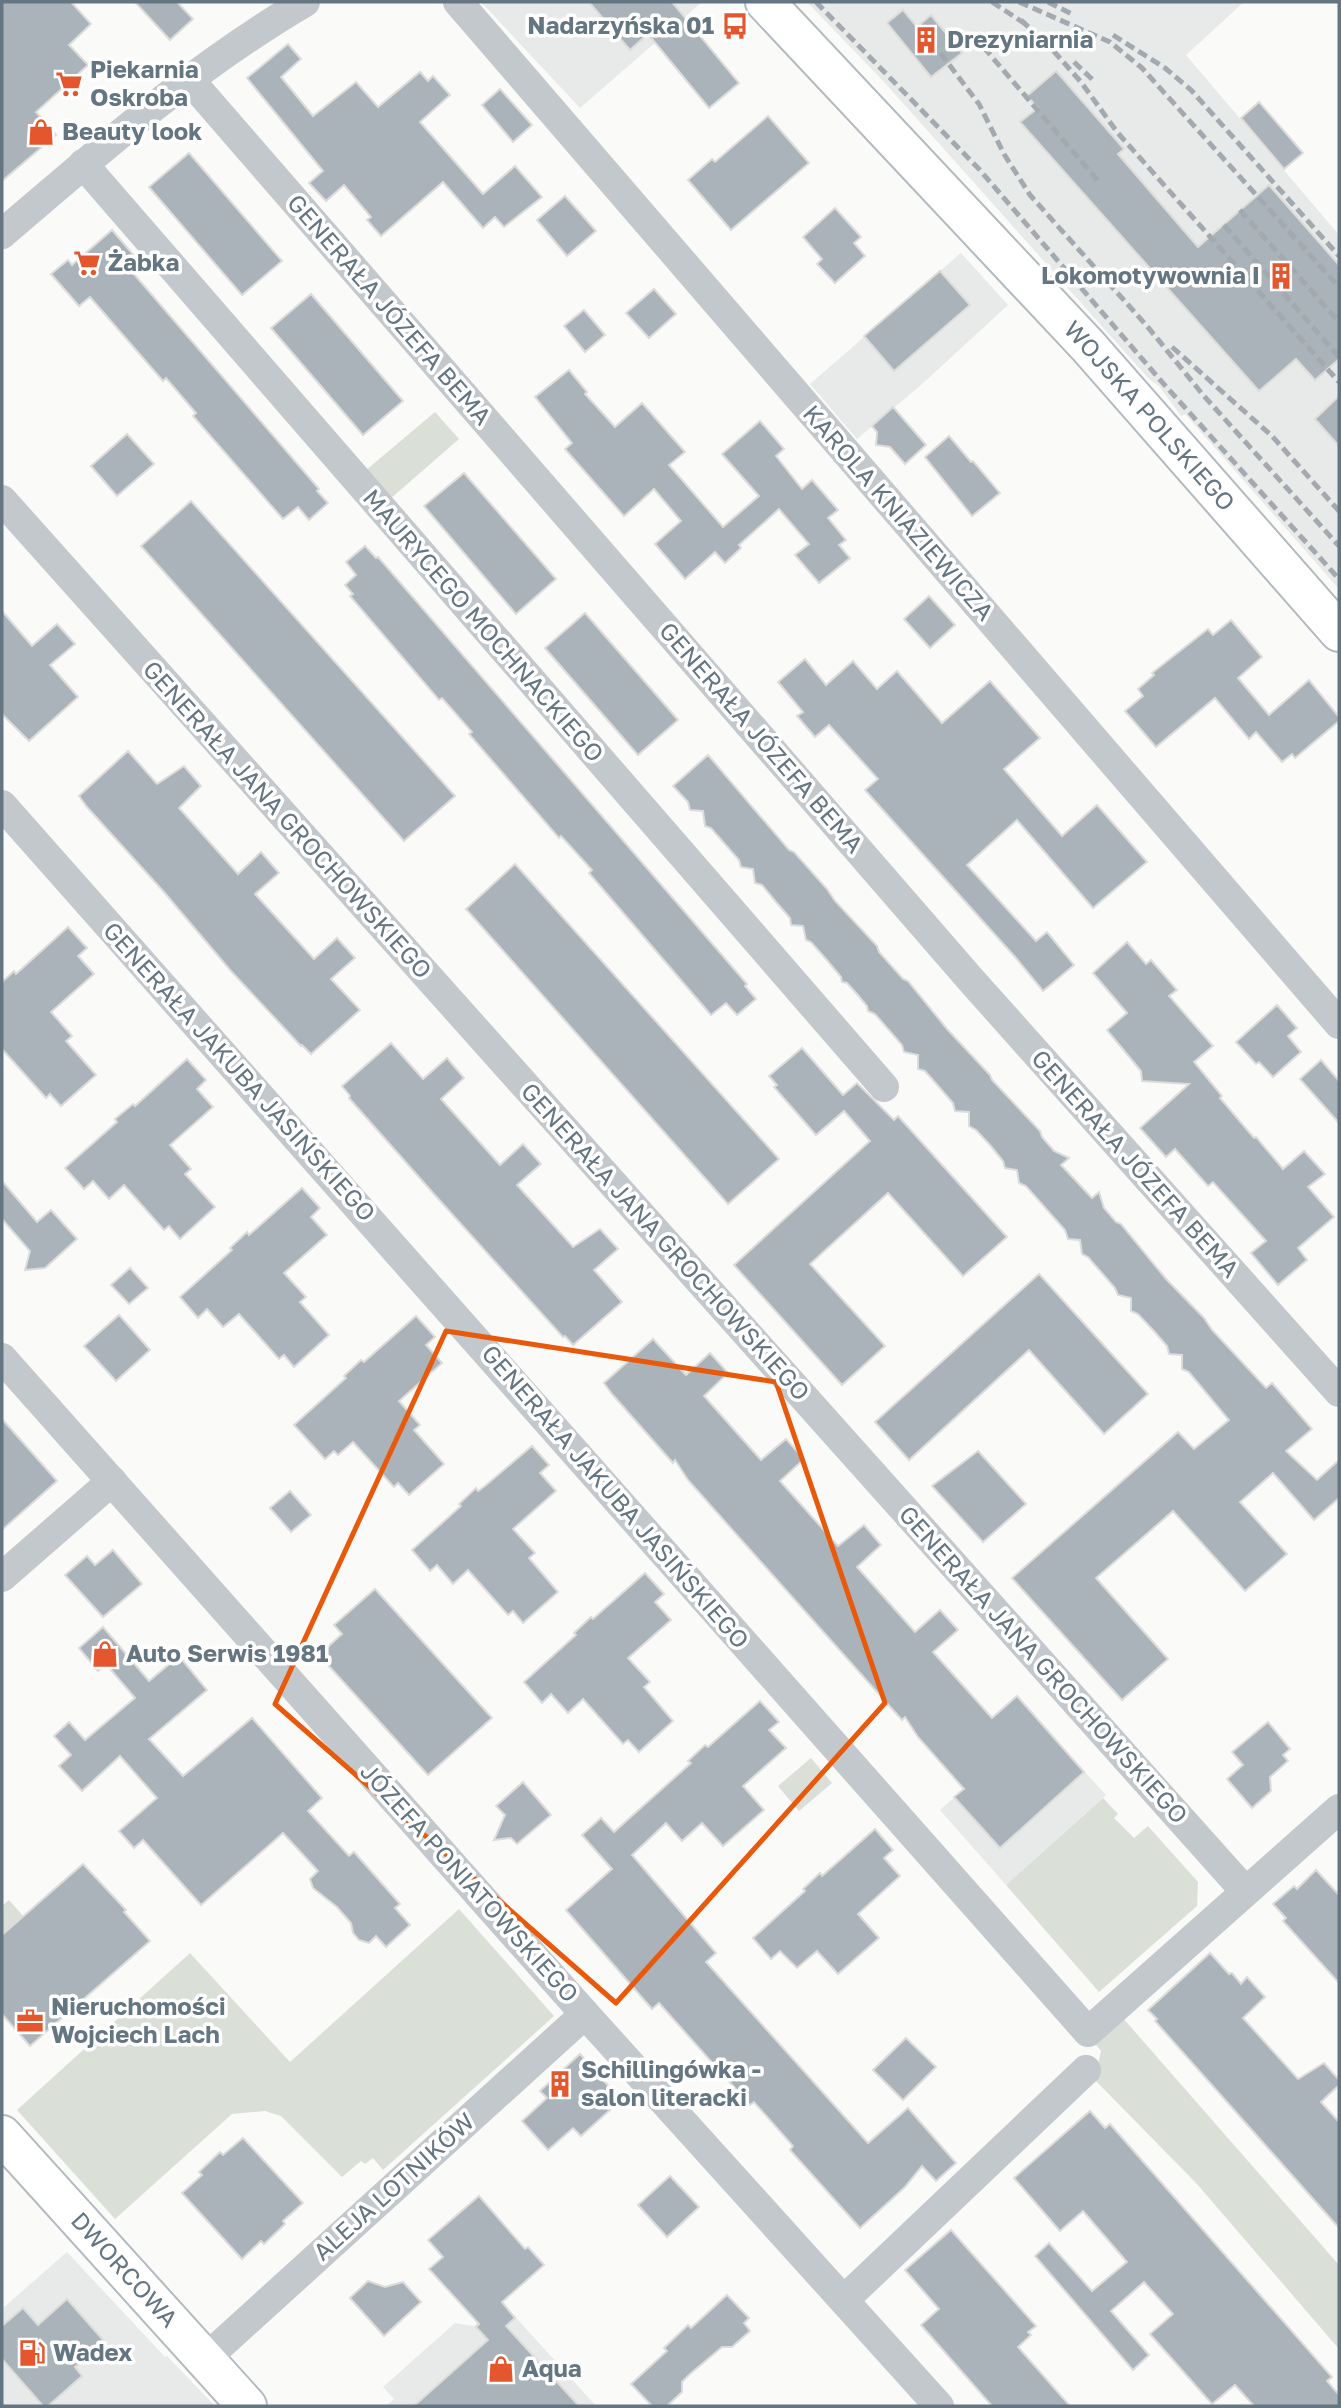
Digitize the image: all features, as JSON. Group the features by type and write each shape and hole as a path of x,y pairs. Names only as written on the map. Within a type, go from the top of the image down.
{"street":[{"path":"2,234 188,78 305,2"},
{"name":"KAROLA KNIAZIEWICZA","path":"458,2 1339,1024"},
{"name":"WOJSKA POLSKIEGO","path":"774,8 1088,346 1339,632"},
{"name":"GENERAŁA JÓZEFA BEMA","path":"188,78 971,980 1339,1392"},
{"name":"MAURYCEGO MOCHNACKIEGO","path":"83,164 884,1087"},
{"name":"GENERAŁA JANA GROCHOWSKIEGO","path":"2,500 1245,1891"},
{"name":"GENERAŁA JAKUBA JASIŃSKIEGO","path":"2,805 1088,2032 1245,1891"},
{"name":"JÓZEFA PONIATOWSKIEGO","path":"2,1358 585,2014 939,2406"},
{"path":"2,1577 112,1481"},
{"path":"1245,1891 1339,1809"},
{"name":"ALEJA LOTNIKÓW","path":"204,2360 585,2014"},
{"path":"844,2300 1086,2070"},
{"name":"DWORCOWA","path":"2,2135 247,2406"}],"highlighted area":[{"path":"446,1331 776,1382 885,1703 616,2003 275,1704"}],"shaded area":[{"path":"481,2 702,2 580,108"},
{"path":"807,2 1244,2 1186,55 1339,235 1339,589 1185,414 1181,416 1159,386 1149,379 885,83"},
{"path":"961,253 1008,305 857,439 810,384"},
{"path":"435,412 459,439 390,499 365,471"},
{"path":"1061,1746 1106,1795 1006,1885 940,1810 964,1789"},
{"path":"811,1758 832,1783 799,1811 778,1786"},
{"path":"1103,1798 1118,1814 1114,1818 1134,1838 1148,1826 1198,1882 1197,1906 1099,1992 1006,1885"},
{"path":"9,1900 23,1916 2,1934 2,1906"},
{"path":"459,1909 554,2016 383,2170 373,2158 365,2164 361,2161 342,2177 281,2116 265,2111 232,2114 115,2219 17,2110 190,1953 290,2062"},
{"path":"1122,2017 1339,2265 1339,2349 1197,2184 1095,2080 1101,2051 1093,2041"},
{"path":"67,2252 215,2406 2,2406 2,2309"},
{"path":"502,2302 596,2406 386,2406 394,2399 383,2387 455,2323 474,2326"}],"building":[{"path":"2,2 71,2 91,24 69,45 88,65 36,112 56,135 2,181"},
{"path":"135,2 177,2 193,19 170,40"},
{"path":"589,2 672,2 739,83 709,108 648,34 630,50"},
{"name":"Drezyniarnia","path":"903,10 917,27 931,15 962,53 931,77 887,23"},
{"path":"288,44 301,59 281,77 313,116 356,82 378,107 420,72 428,81 433,76 450,95 420,122 483,194 515,166 542,197 504,227 495,217 483,228 443,182 381,236 367,220 371,217 344,185 326,201 309,183 323,171 247,78"},
{"path":"1056,71 1124,149 1118,154 1198,247 1269,185 1339,265 1339,359 1315,380 1296,359 1259,391 1020,122 1038,108 1027,96"},
{"path":"500,89 532,125 513,142 482,105"},
{"path":"1259,102 1303,153 1284,169 1241,118"},
{"path":"768,116 809,163 731,230 688,180 712,159 715,162"},
{"path":"189,153 282,261 242,295 149,187"},
{"path":"565,196 596,231 567,256 537,220"},
{"path":"835,208 861,237 854,243 865,256 835,283 817,264 822,259 803,237"},
{"path":"112,230 136,258 127,266 319,489 317,491 328,503 309,520 298,507 283,519 193,416 196,413 166,378 163,381 90,297 79,306 51,274 68,260 72,265"},
{"path":"940,271 970,305 894,371 864,336"},
{"path":"654,289 676,314 649,338 626,313"},
{"path":"311,294 403,401 363,435 271,328"},
{"path":"584,310 605,335 585,352 564,326"},
{"path":"569,370 587,392 585,394 615,427 642,403 685,452 669,465 723,527 759,496 722,454 760,421 784,449 776,456 802,489 812,480 838,510 828,518 846,540 839,545 850,558 819,583 795,555 809,544 779,509 739,545 741,548 725,563 715,552 685,579 655,544 681,521 654,489 624,516 565,449 572,443 535,397"},
{"path":"1339,396 1339,446 1315,419"},
{"path":"893,407 926,445 905,464 890,447 876,445 877,432 872,426"},
{"path":"127,434 154,464 117,496 91,466"},
{"path":"949,436 1000,493 972,516 925,457"},
{"path":"464,473 556,579 516,614 424,506"},
{"path":"191,501 455,796 404,841 141,546"},
{"path":"365,546 378,557 747,984 745,986 756,999 737,1015 726,1003 711,1015 589,873 592,870 561,836 559,838 469,734 472,732 442,698 439,700 350,596 353,594 345,585 356,575 346,562"},
{"path":"929,596 955,625 930,648 904,619"},
{"path":"2,611 32,646 57,624 75,644 50,665 78,697 29,741 2,714"},
{"path":"585,613 678,720 638,755 545,648"},
{"path":"1231,620 1262,657 1238,678 1269,715 1309,680 1339,717 1339,721 1295,758 1292,754 1282,762 1256,732 1249,739 1215,698 1156,747 1125,711 1143,696 1138,689 1154,675 1152,673 1208,629 1213,635"},
{"path":"805,659 826,685 853,661 877,689 897,671 942,723 990,681 1040,738 1004,769 1062,836 1097,805 1147,862 1093,908 1017,820 967,865 1036,941 1047,932 1074,965 1043,991 865,790 878,779 829,725 815,737 797,716 803,712 778,682"},
{"path":"128,751 157,784 184,766 201,786 179,808 238,874 261,852 279,873 255,894 314,959 337,938 355,958 331,979 360,1010 311,1054 231,971 79,796"},
{"path":"708,755 992,1080 1040,1131 1054,1151 1069,1158 1061,1165 1092,1198 1099,1192 1104,1208 1121,1224 1166,1279 1266,1388 1272,1383 1312,1429 1286,1451 1317,1480 1339,1460 1339,1498 1314,1520 1273,1473 1240,1502 1287,1554 1245,1591 1173,1511 1096,1578 1168,1659 1122,1700 1012,1578 1178,1432 1194,1449 1229,1420 1189,1372 1182,1369 1182,1355 1169,1354 1167,1346 1153,1330 1138,1314 1131,1311 1131,1298 1118,1295 1088,1257 1082,1254 1080,1240 1068,1239 1065,1230 1026,1186 1019,1183 1017,1170 1005,1168 1003,1161 990,1145 969,1126 969,1112 955,1111 953,1103 925,1071 918,1069 918,1055 904,1052 902,1045 875,1014 868,1011 857,994 847,983 842,982 826,959 806,940 803,926 791,925 790,918 762,885 755,883 753,869 741,867 739,860 711,828 705,826 703,811 690,810 688,802 673,786"},
{"path":"515,864 779,1159 728,1204 466,909"},
{"path":"68,927 87,948 78,956 94,974 51,1012 72,1036 66,1041 96,1075 61,1106 50,1094 46,1098 2,1049 2,982 14,971 16,974"},
{"path":"1127,942 1146,964 1151,960 1177,990 1169,996 1213,1046 1194,1062 1254,1138 1256,1137 1283,1169 1304,1151 1325,1174 1308,1187 1334,1217 1298,1248 1307,1260 1278,1285 1251,1253 1266,1241 1213,1182 1208,1186 1175,1149 1166,1157 1140,1128 1189,1084 1142,1081 1141,1071 1107,1030 1127,1013 1093,973"},
{"path":"1277,1005 1297,1028 1288,1036 1301,1052 1273,1077 1259,1062 1256,1064 1236,1042"},
{"path":"391,1043 423,1079 447,1058 464,1078 441,1099 500,1165 523,1144 541,1164 517,1185 573,1247 600,1229 618,1249 594,1270 622,1302 573,1345 349,1098 342,1086"},
{"path":"802,1048 843,1095 857,1083 894,1120 898,1116 1007,1237 963,1276 888,1193 810,1264 885,1346 842,1385 734,1265 870,1141 844,1111 816,1135 774,1087 777,1085 769,1076"},
{"path":"187,1059 206,1080 197,1089 213,1107 170,1145 191,1169 185,1174 215,1207 180,1239 169,1226 164,1230 124,1185 109,1199 93,1181 84,1189 65,1168 117,1122 115,1119 133,1104 135,1106"},
{"path":"1321,1060 1339,1081 1339,1123 1300,1079"},
{"path":"2,1181 37,1222 51,1210 77,1239 45,1268 25,1270 30,1251 2,1219"},
{"path":"302,1188 320,1208 311,1217 327,1235 284,1273 306,1297 300,1302 329,1335 294,1367 284,1355 279,1359 239,1314 223,1327 207,1309 198,1318 180,1297 232,1250 230,1248 247,1232 249,1235"},
{"path":"130,1268 148,1288 129,1304 111,1285"},
{"path":"1039,1274 1148,1394 1104,1434 1029,1350 909,1460 875,1422"},
{"path":"119,1315 150,1350 116,1381 84,1346"},
{"path":"416,1316 435,1337 426,1345 442,1363 399,1401 420,1425 414,1430 444,1464 409,1495 398,1483 394,1487 353,1442 338,1455 334,1451 325,1459 294,1425 346,1378 344,1376 361,1360 364,1362"},
{"path":"653,1339 686,1375 710,1353 728,1373 704,1396 761,1460 786,1439 804,1459 780,1481 838,1546 864,1525 881,1545 857,1567 915,1632 940,1610 958,1630 933,1652 992,1718 1017,1696 1084,1772 1000,1848 954,1797 964,1789 918,1737 905,1717 902,1720 688,1480 675,1460 673,1463 604,1383"},
{"path":"2,1419 57,1481 2,1530"},
{"path":"532,1446 549,1465 540,1473 556,1491 513,1529 535,1553 529,1558 558,1592 523,1623 513,1611 508,1615 468,1570 453,1584 437,1565 430,1571 412,1550 461,1506 459,1504 476,1488 478,1491 485,1486"},
{"path":"978,1451 1026,1504 983,1542 932,1486"},
{"path":"290,1491 311,1515 291,1532 270,1508"},
{"path":"113,1550 142,1584 103,1617 65,1575 87,1556 95,1565"},
{"path":"645,1573 664,1594 655,1602 671,1620 628,1658 650,1682 644,1687 673,1721 639,1752 628,1740 623,1744 583,1699 568,1713 551,1694 542,1703 524,1682 576,1635 574,1633 591,1617 593,1619"},
{"path":"375,1589 492,1718 428,1775 319,1655 342,1634 334,1625"},
{"path":"103,1627 149,1681 179,1656 207,1690 149,1739 183,1776 252,1718 322,1798 308,1811 349,1856 354,1852 400,1904 395,1908 410,1925 386,1947 376,1936 369,1943 359,1940 353,1933 351,1923 337,1907 313,1888 310,1879 318,1871 283,1833 201,1905 143,1840 134,1848 119,1831 157,1798 120,1756 82,1791 59,1766 71,1755 54,1736 69,1722 85,1740 135,1698 106,1664 98,1671 79,1648"},
{"path":"760,1701 779,1722 769,1730 786,1748 743,1786 764,1810 723,1846 702,1823 682,1841 666,1823 632,1855 716,1953 706,1962 868,2143 908,2108 956,2163 936,2181 922,2166 905,2187 860,2228 790,2150 793,2146 754,2102 750,2105 659,2003 652,2009 566,1910 612,1869 582,1835 601,1818 614,1832 691,1763 688,1761 705,1745 708,1747"},
{"path":"1268,1722 1290,1749 1283,1755 1288,1761 1270,1777 1271,1791 1252,1808 1227,1779 1243,1765 1232,1752"},
{"path":"523,1782 551,1815 517,1844 511,1838 494,1840 505,1815 496,1806"},
{"path":"875,1829 893,1850 884,1858 900,1876 858,1914 879,1938 838,1974 817,1951 797,1968 780,1951 771,1959 753,1938 805,1891 803,1889 820,1873 822,1876"},
{"path":"83,1864 126,1910 124,1912 150,1941 30,2046 2,2014 2,1935"},
{"path":"1316,1870 1339,1895 1339,1983 1283,1921 1286,1918 1273,1904 1294,1886 1297,1889"},
{"path":"1210,1953 1241,1984 1247,1977 1265,1997 1243,2018 1298,2079 1324,2063 1339,2080 1339,2085 1321,2102 1339,2122 1339,2228 1148,2010"},
{"path":"906,2038 936,2067 903,2100 873,2070"},
{"path":"580,2054 612,2090 601,2099 610,2110 581,2136 573,2128 548,2150 522,2121 547,2098 540,2091"},
{"path":"1090,2111 1105,2128 1110,2124 1332,2377 1327,2381 1339,2395 1339,2406 1254,2406 1235,2385 1212,2404 1150,2334 1173,2314 1144,2282 1111,2311 1149,2355 1133,2370 1035,2256 1049,2243 1092,2291 1127,2262 1083,2211 1060,2231 1014,2178"},
{"path":"243,2138 303,2203 264,2244 261,2241 242,2259 182,2193 202,2175 199,2172 220,2152 223,2155"},
{"path":"670,2176 699,2207 667,2237 638,2205"},
{"path":"479,2196 525,2249 528,2247 544,2265 502,2302 515,2318 506,2326 579,2406 414,2406 488,2340 476,2327 479,2324 429,2269 443,2257 428,2240"},
{"path":"951,2230 1036,2326 1028,2332 1031,2335 1018,2347 1070,2406 992,2406 921,2325 939,2309 905,2270"},
{"path":"368,2281 385,2287 403,2282 421,2302 384,2336 350,2298"},
{"path":"727,2295 749,2318 744,2323 750,2331 732,2347 722,2347 690,2374 682,2382 682,2392 667,2406 652,2406 631,2384 667,2351 664,2348 688,2325 691,2328"},
{"path":"67,2299 104,2341 75,2367 82,2376 48,2406 43,2406 2,2359 2,2326 23,2308 38,2325"}],"railway":[{"path":"816,2 979,169 1162,382 1339,579"},
{"path":"992,2 1027,25"},
{"path":"1019,2 1110,42 1142,68 1339,287"},
{"path":"1048,2 1072,14"},
{"path":"1021,20 1081,82 1117,132 1339,382"},
{"path":"922,29 979,104 1004,154 1030,195 1147,326 1204,396 1339,546"},
{"path":"1113,35 1165,68 1191,90 1339,256"},
{"path":"974,36 1100,183"},
{"path":"1074,62 1093,80"},
{"path":"1240,210 1339,322"},
{"path":"1224,225 1339,357"},
{"path":"1172,347 1272,436 1339,511"}],"place":[{"name":"Nadarzyńska 01","path":"735,26"},
{"name":"Drezyniarnia","path":"926,40"},
{"name":"Piekarnia Oskroba","path":"69,84"},
{"name":"Beauty look","path":"41,132"},
{"name":"Żabka","path":"87,263"},
{"name":"Lokomotywownia I","path":"1281,276"},
{"name":"Auto Serwis 1981","path":"105,1654"},
{"name":"Nieruchomości Wojciech Lach","path":"30,2021"},
{"name":"Schillingówka - salon literacki","path":"560,2084"},
{"name":"Wadex","path":"32,2353"},
{"name":"Aqua","path":"501,2369"}]}
